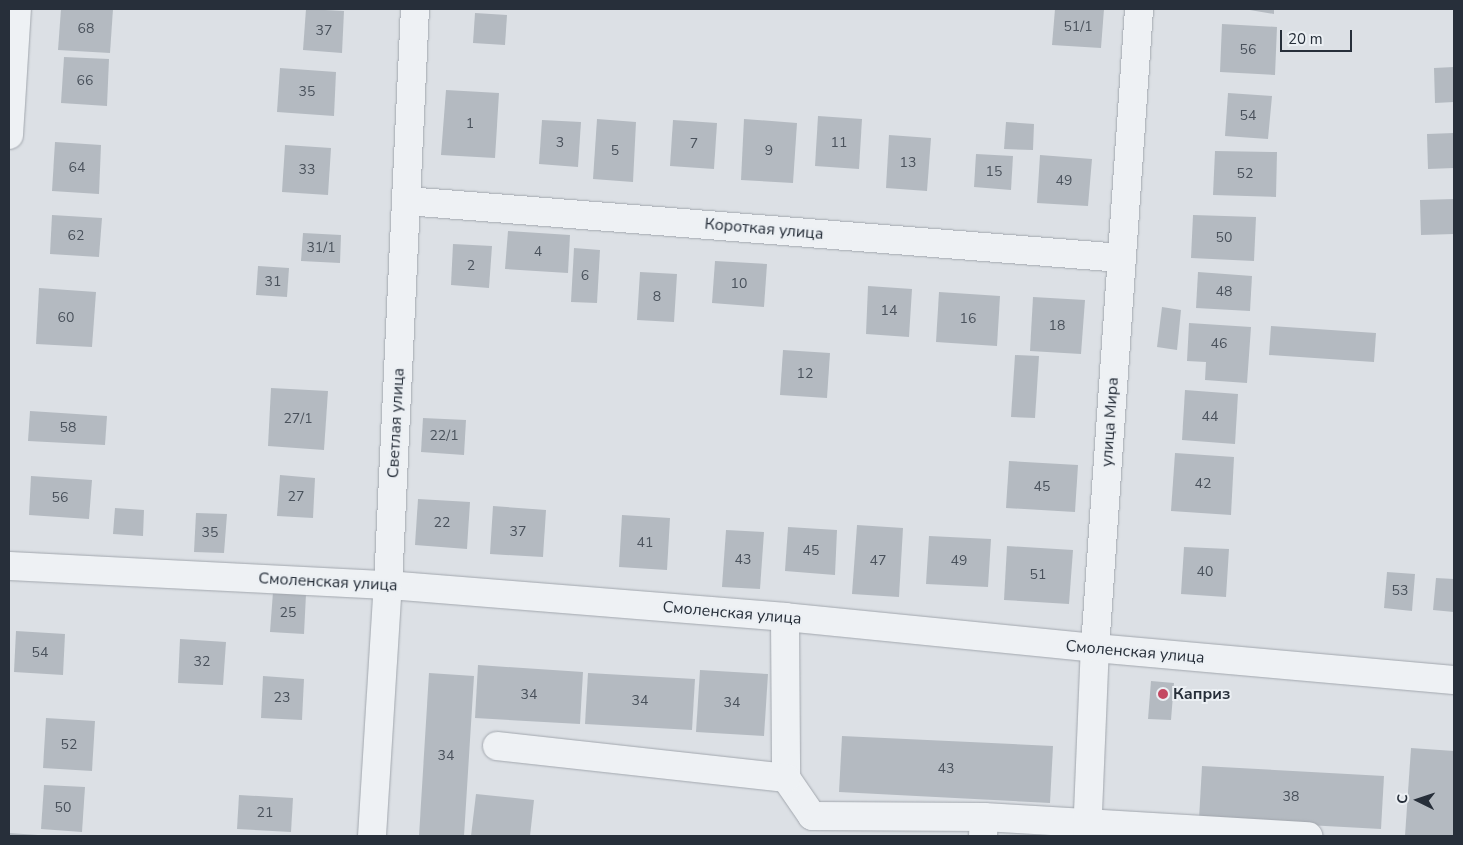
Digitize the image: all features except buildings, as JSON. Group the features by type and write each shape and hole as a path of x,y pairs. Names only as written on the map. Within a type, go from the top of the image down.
{"street":[{"path":"9,135 17,9"},
{"name":"Светлая улица","path":"372,836 388,585 415,9"},
{"name":"улица Мира","path":"1087,830 1095,648 1139,9"},
{"name":"Короткая улица","path":"407,200 1121,258"},
{"name":"Смоленская улица","path":"9,566 388,585 785,617 1095,648 1454,680"},
{"path":"785,617 786,778 812,816 984,826 1308,836"},
{"path":"497,746 786,778"}],"place":[{"name":"Каприз","path":"1163,694"}]}
